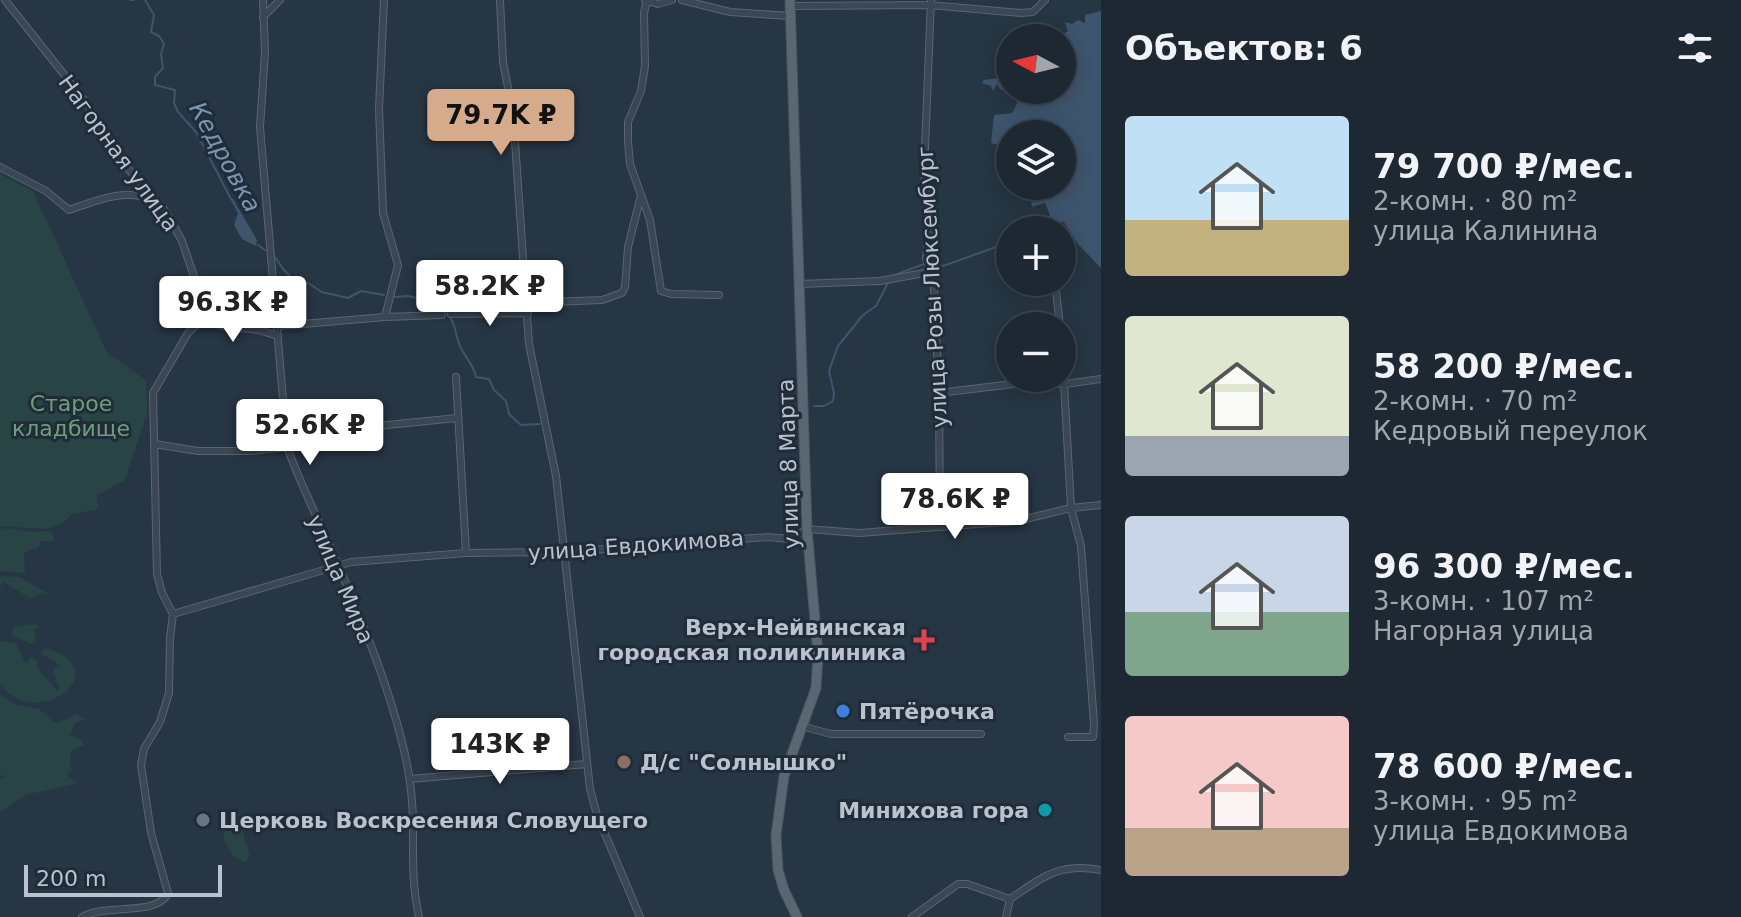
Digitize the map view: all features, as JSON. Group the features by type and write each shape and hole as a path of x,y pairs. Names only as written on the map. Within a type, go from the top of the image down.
{"main road":[{"name":"улица 8 Марта","path":"790,7 807,529 818,655 816,688 781,789 776,846 781,881 797,917"}],"street":[{"path":"8,3 17,0"},
{"name":"улица Мира","path":"263,0 265,62 260,127 287,447 301,486 338,564 402,740 410,779 412,875 419,917"},
{"path":"263,17 280,0"},
{"path":"384,0 379,109 383,213 398,265 385,317"},
{"path":"500,0 503,62 513,113 529,344 556,476 587,764 597,815 640,917"},
{"path":"672,0 658,4 646,0 643,80 628,122 629,159 650,220 661,291 719,295"},
{"path":"682,0 730,12 930,3 1021,13 1033,12 1045,0"},
{"name":"Нагорная улица","path":"8,3 85,101 124,164 174,224 207,315"},
{"name":"улица Розы Люксембург","path":"930,3 924,173 939,393 940,527"},
{"path":"0,167 46,191 69,210 115,194 140,195 154,200"},
{"path":"527,303 602,300 622,293 628,247 641,194"},
{"path":"799,284 880,281 929,267"},
{"path":"451,314 528,313"},
{"path":"82,917 97,912 157,908 166,899 167,884 151,833 141,765 144,749 168,702 173,614 162,593 157,574 153,393 188,333 207,315 225,328 255,329 278,336"},
{"path":"279,326 442,315"},
{"path":"456,377 466,553"},
{"path":"1076,382 1101,379"},
{"path":"939,393 996,386"},
{"path":"1065,392 1071,508 1081,546 1094,713 1093,737 1068,737"},
{"path":"154,444 198,451 252,451 287,447 337,430 457,418"},
{"name":"улица Евдокимова","path":"173,614 338,564 390,557 564,552 755,538 790,539 807,529 859,533 1017,521 1071,508 1101,505"},
{"path":"801,726 831,734 981,734"},
{"path":"410,779 587,764"},
{"path":"1006,917 1010,899 1056,870 1078,867 1101,870"},
{"path":"912,917 955,886 967,884 1010,899"}],"green space":[{"name":"Старое кладбище","path":"0,174 33,191 107,353 146,380 147,413 125,480 97,495 98,509 72,514 64,522 46,529 0,526"},
{"path":"0,528 50,531 55,538 53,541 41,541 38,548 24,553 25,573 0,571"},
{"path":"0,576 20,577 50,595 39,593 31,599 4,582 0,587"},
{"path":"35,624 40,628 34,631 36,639 31,644 11,635 14,627"},
{"path":"0,641 16,643 26,664 31,658 37,661 39,670 58,692 53,670 61,665 40,653 46,648 66,658 75,669 74,682 51,700 34,702 16,698 0,685"},
{"path":"0,695 16,705 39,709 54,722 77,714 85,720 75,723 69,735 80,739 84,745 70,754 70,766 74,768 67,775 78,783 25,795 0,812 0,779 6,776 0,775"},
{"path":"233,809 248,822 242,830 250,855 245,862 232,853 225,843 224,831"}],"water":[{"path":"1101,11 1101,268 1076,241 1076,216 1049,216 1045,203 1032,207 1031,203 1038,200 1076,200 1076,120 996,120 996,144 991,143 994,115 1012,113 1017,104 1076,104 1076,24 1072,24 1078,20 1085,23 1085,15"},
{"path":"996,78 993,91 991,86 982,83"},
{"path":"229,197 257,240 256,246 242,239 234,225 238,213"}],"waterway":[{"name":"Кедровка","path":"145,0 154,15 151,32 159,36 164,44 161,54 163,68 155,77 155,85 175,90 174,103 178,112 196,132 231,199"},
{"name":"Кедровка","path":"258,245 265,250"},
{"name":"Кедровка","path":"931,263 943,266 996,247"},
{"name":"Кедровка","path":"276,258 297,283 308,283 322,292 348,298 361,291 384,295"},
{"name":"Кедровка","path":"889,277 924,264"},
{"name":"Кедровка","path":"814,406 824,406 833,401 829,371 838,346 863,315 876,306 889,281"},
{"name":"Кедровка","path":"394,297 424,300 427,312 432,310 449,316 476,377 489,379 494,390 506,401 509,414 521,425 540,424"}],"place":[{"name":"Верх-Нейвинская городская поликлиника","path":"924,640"},
{"name":"Пятёрочка","path":"843,711"},
{"name":"Д/с \"Солнышко\"","path":"624,762"},
{"name":"Минихова гора","path":"1045,810"},
{"name":"Церковь Воскресения Словущего","path":"203,820"}]}
